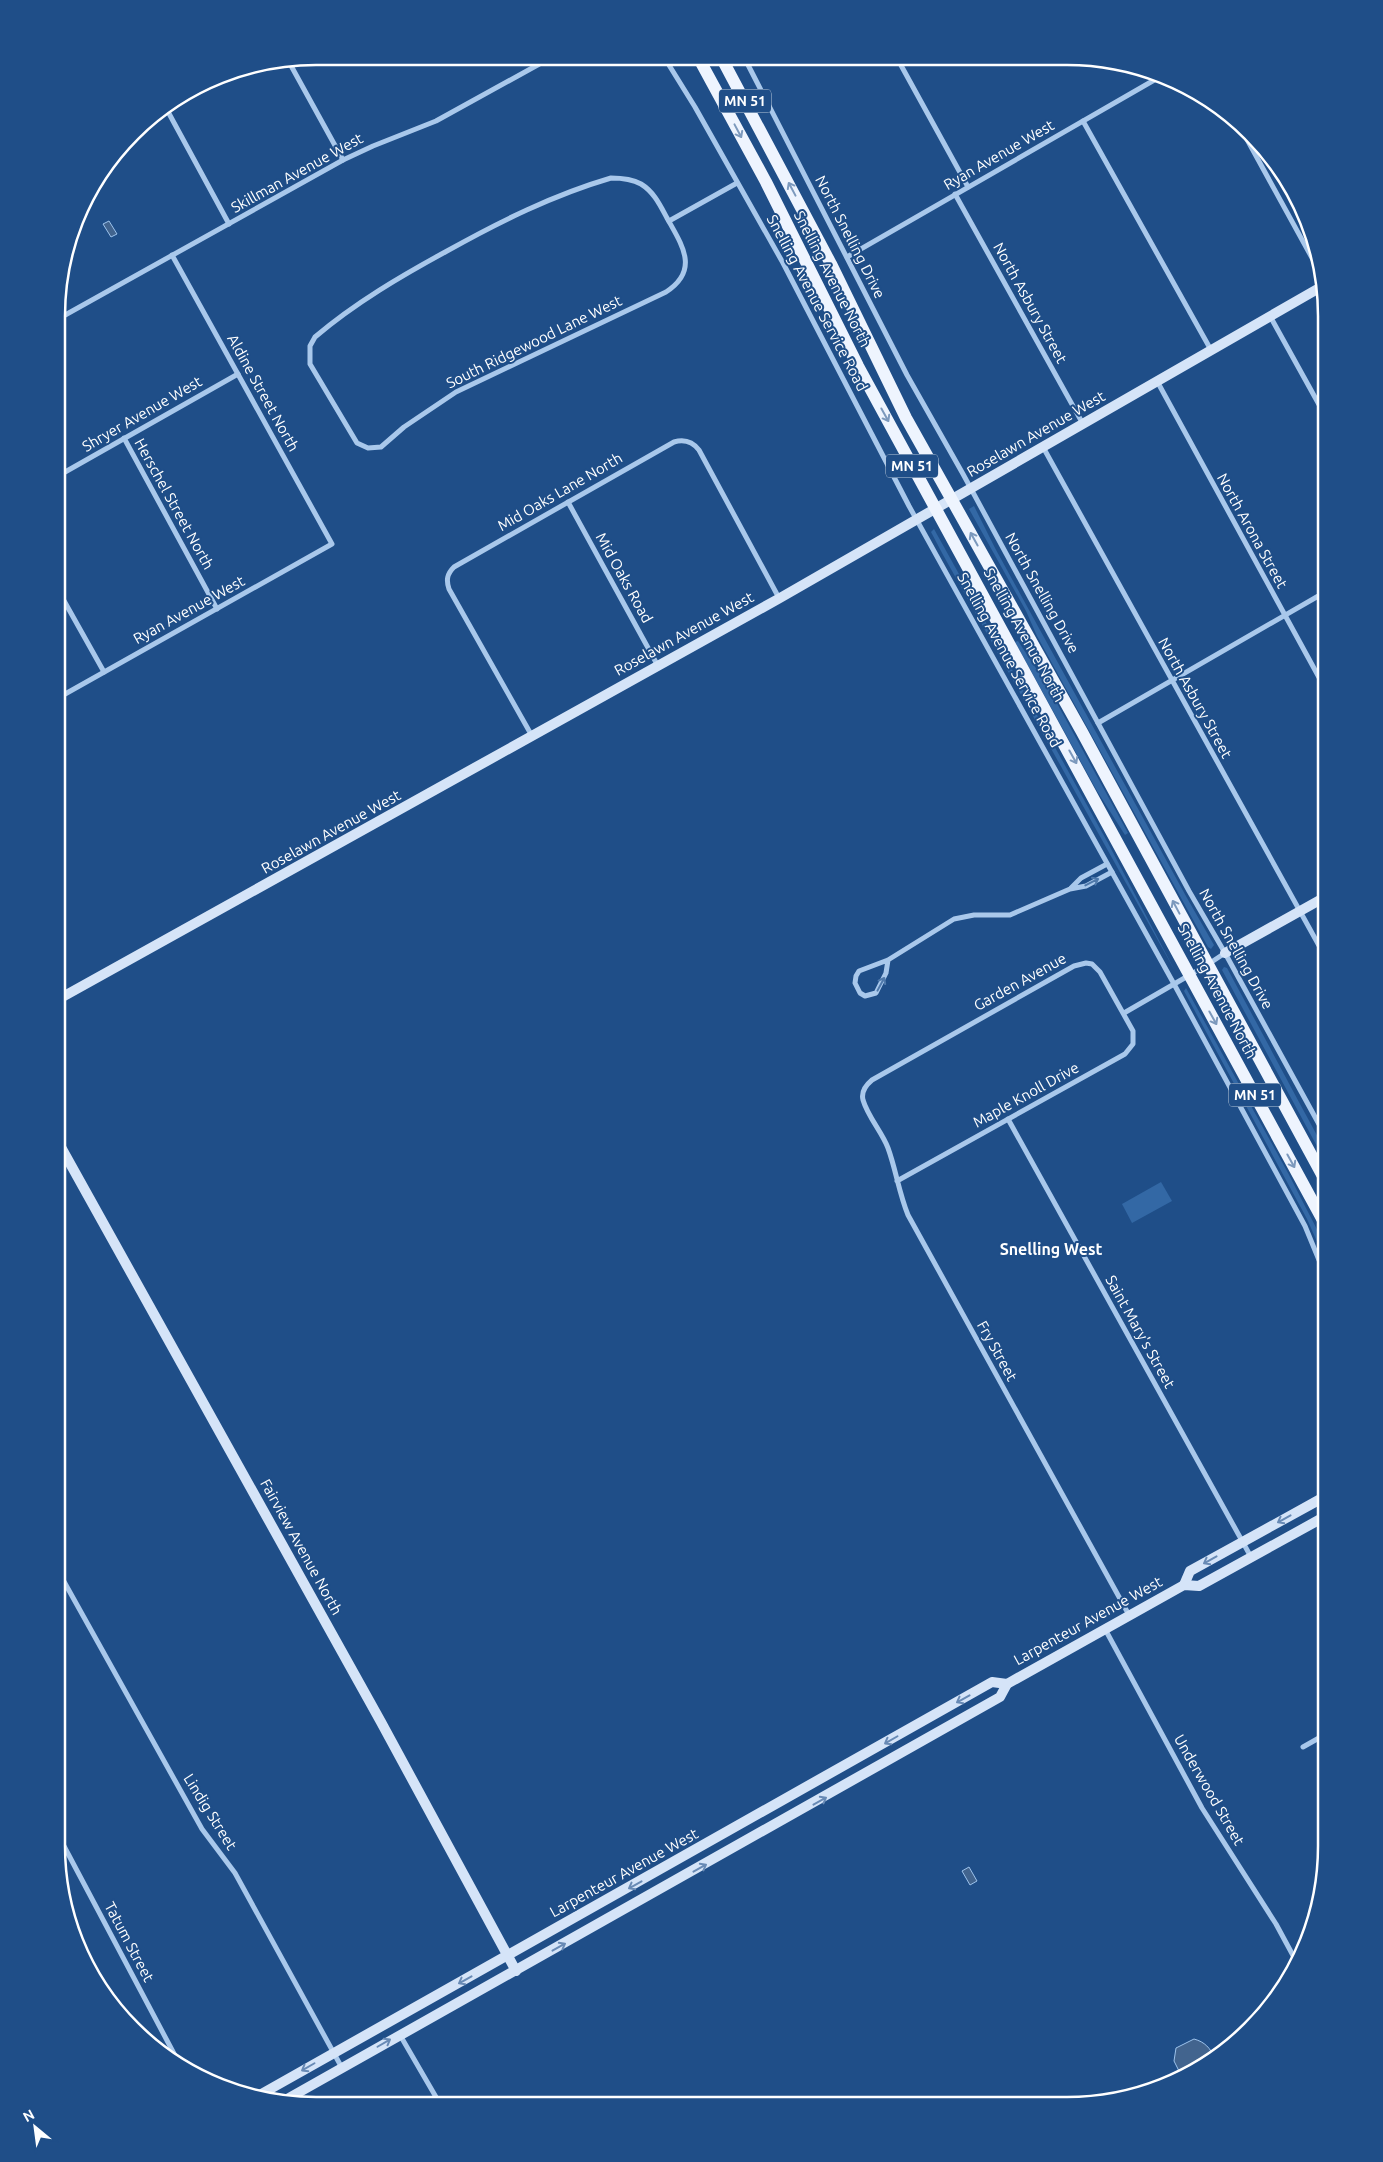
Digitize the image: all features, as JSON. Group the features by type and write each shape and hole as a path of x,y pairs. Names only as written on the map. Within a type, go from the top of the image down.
{"main road":[{"name":"Snelling Avenue North","path":"702,65 766,182 858,366 1318,1211"},
{"name":"Snelling Avenue North","path":"725,65 831,264 906,418 1082,732 1318,1167"}],"street":[{"name":"Skillman Avenue West","path":"65,315 344,160 373,146 436,121 538,65"},
{"name":"Snelling Avenue Service Road","path":"669,65 695,106 787,272 917,519 1174,984 1305,1226 1318,1258"},
{"name":"North Snelling Drive","path":"748,65 907,375 1318,1122"},
{"path":"901,65 968,187"},
{"path":"292,66 344,160"},
{"name":"Ryan Avenue West","path":"847,257 1154,80"},
{"path":"169,113 229,224"},
{"path":"1083,121 1211,350"},
{"path":"1248,141 1310,254"},
{"name":"South Ridgewood Lane West","path":"621,178 639,183 647,188 654,195 669,221 681,243 686,261 683,274 674,287 456,392 404,427 381,447 368,448 357,443 310,364 308,351 312,341 320,333 406,274 524,210 602,181 621,178"},
{"path":"669,221 737,183"},
{"name":"North Asbury Street","path":"956,194 1083,425"},
{"name":"Aldine Street North","path":"172,255 332,544"},
{"name":"Roselawn Avenue West","path":"65,996 780,598 1316,290"},
{"path":"1270,316 1318,403"},
{"name":"Shryer Avenue West","path":"65,472 238,374"},
{"name":"North Arona Street","path":"1157,382 1318,676"},
{"name":"Herschel Street North","path":"124,438 217,609"},
{"name":"Mid Oaks Lane North","path":"532,736 450,589 447,580 450,571 674,442 680,440 692,443 699,450 780,598"},
{"name":"North Asbury Street","path":"1043,447 1318,945"},
{"name":"Mid Oaks Road","path":"568,502 658,666"},
{"name":"Ryan Avenue West","path":"65,694 332,544"},
{"path":"1098,723 1318,596"},
{"path":"65,602 104,672"},
{"path":"1070,889 1081,878 1107,864"},
{"path":"888,960 886,973 876,993 865,996 860,993 855,983 859,971 888,960 954,919 974,915 1010,915 1070,889 1086,886 1112,872"},
{"path":"1124,1012 1207,965 1225,952 1318,901"},
{"name":"Garden Avenue","path":"863,1090 872,1080 1080,963 1086,963 1097,968 1124,1012"},
{"name":"Maple Knoll Drive","path":"897,1181 1125,1054 1130,1050 1134,1037 1124,1012"},
{"name":"Fry Street","path":"863,1090 863,1099 888,1147 903,1203 919,1235 1129,1616"},
{"name":"Saint Mary's Street","path":"1008,1119 1251,1557"},
{"name":"Fairview Avenue North","path":"65,1154 381,1722 516,1971"},
{"name":"Larpenteur Avenue West","path":"1184,1585 1190,1571 1318,1500"},
{"name":"Larpenteur Avenue West","path":"293,2096 400,2034 778,1824 1000,1697 1007,1684 1184,1585 1199,1586 1318,1520"},
{"name":"Lindig Street","path":"65,1583 202,1829 235,1873 342,2068"},
{"name":"Underwood Street","path":"1105,1630 1202,1808 1276,1924 1293,1955"},
{"name":"Larpenteur Avenue West","path":"265,2092 992,1682 1007,1684"},
{"path":"1303,1747 1318,1739"},
{"path":"769,1809 778,1824"},
{"name":"Tatum Street","path":"65,1847 174,2053"},
{"path":"400,2034 436,2097"}],"shaded area":[{"path":"109,221 117,234 111,237 103,224"},
{"path":"974,506 995,548 1214,945 1211,949 1208,947 969,509"},
{"path":"934,529 1108,843 1175,971 942,553 931,532"},
{"path":"1018,641 1047,685 1128,833 1125,835 1097,791 1015,642"},
{"path":"1224,967 1227,968 1318,1137 1318,1148 1222,970"},
{"path":"1186,988 1288,1173 1318,1231 1318,1244 1307,1219 1184,991"},
{"path":"1161,1182 1172,1201 1132,1223 1122,1204"},
{"path":"969,1867 977,1881 970,1885 962,1871"},
{"path":"1194,2039 1207,2046 1211,2052 1179,2071 1174,2061 1176,2048"}],"district":[{"name":"Snelling West","path":"1051,1249"}]}
